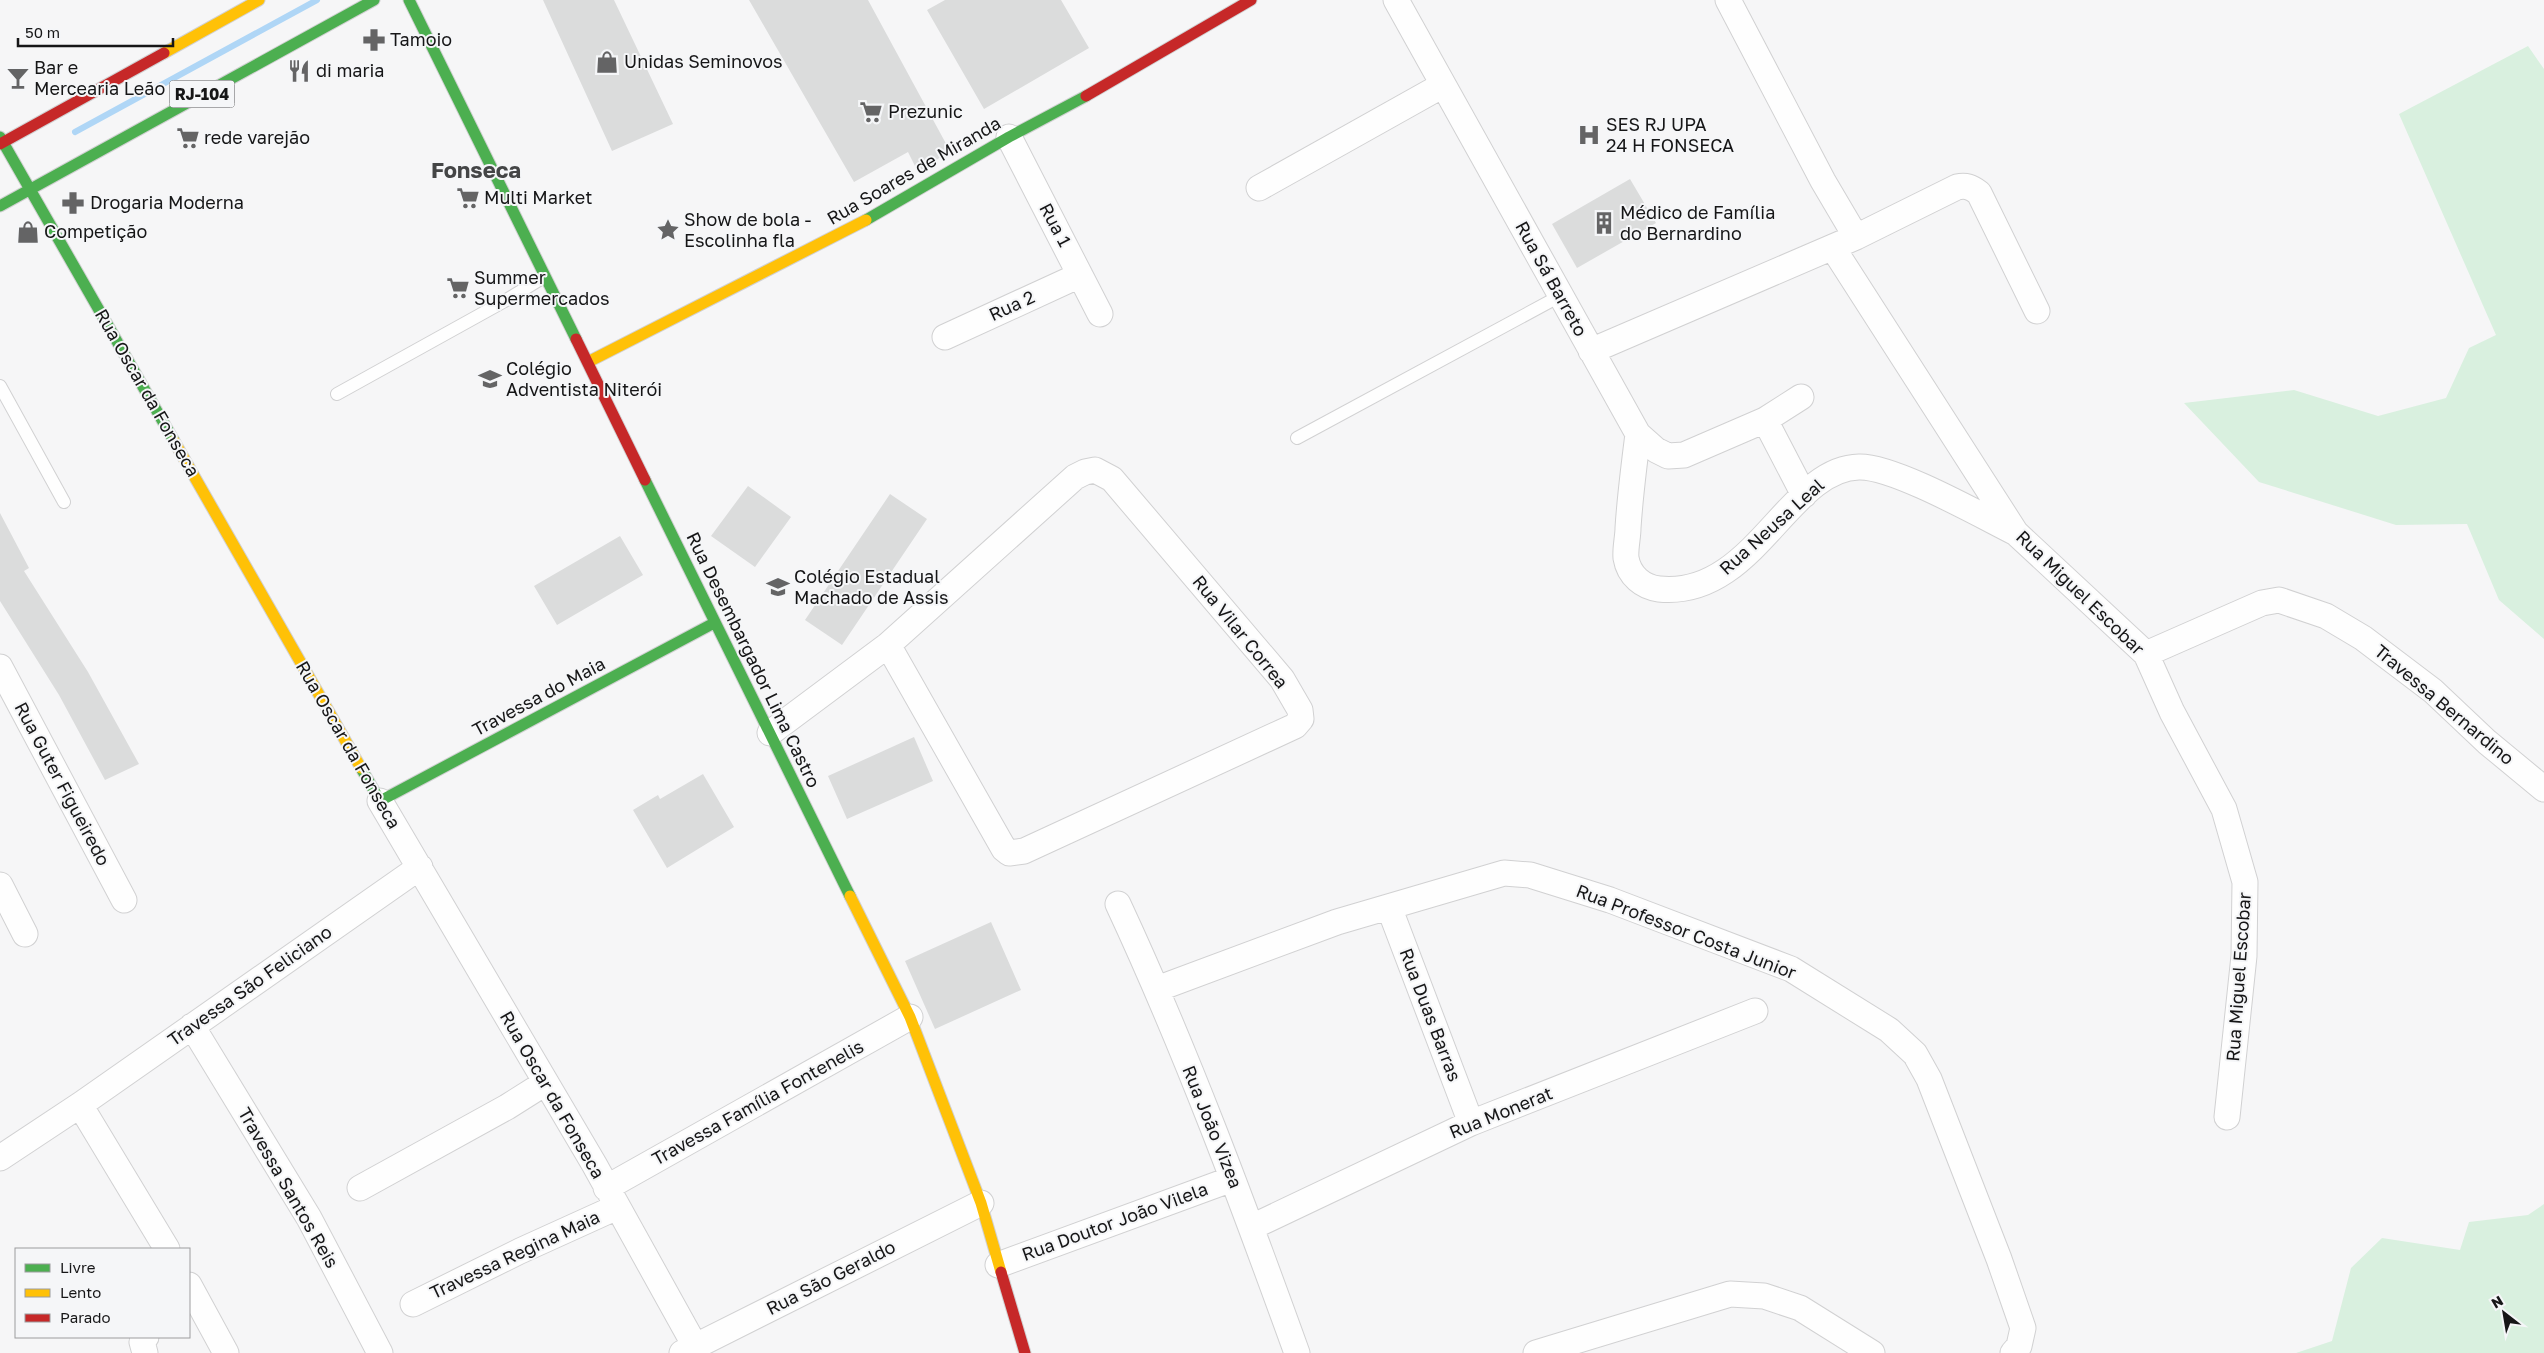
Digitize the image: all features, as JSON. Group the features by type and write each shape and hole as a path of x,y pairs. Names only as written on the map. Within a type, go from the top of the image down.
{"main road":[{"path":"1,141 259,0"},
{"name":"RJ-104","path":"0,206 374,0"},
{"name":"Rua Desembargador Lima Castro","path":"409,0 544,277 588,362 714,623 910,1017 981,1203 1025,1353"},
{"name":"Rua Soares de Miranda","path":"588,362 848,230 1252,0"},
{"name":"Rua Oscar da Fonseca","path":"1,141 380,801"},
{"name":"Travessa do Maia","path":"380,801 714,623"}],"street":[{"name":"Rua Sá Barreto","path":"1396,0 1638,434 1656,450 1668,456 1684,456 1765,420 1801,397"},
{"path":"1728,0 1823,181 1856,237"},
{"path":"1259,188 1443,84"},
{"name":"Rua 1","path":"1010,137 1100,314"},
{"path":"1591,352 1833,248 1957,187 1964,186 1972,188 1979,193 2037,311"},
{"name":"Rua Miguel Escobar","path":"1833,248 2016,533 2146,654 2172,712 2224,809 2245,882 2243,966 2227,1118"},
{"name":"Rua 2","path":"944,337 1080,274"},
{"path":"1765,420 1804,495"},
{"name":"Rua Neusa Leal","path":"1638,434 1631,486 1626,558 1631,571 1638,581 1648,588 1667,590 1692,586 1718,576 1752,550 1804,495 1823,479 1839,471 1860,467 1887,473 2016,533"},
{"name":"Rua Vilar Correa","path":"770,733 888,646 1075,477 1095,470 1112,479 1282,679 1300,710 1301,719 1295,726 1024,851 1009,853 1004,849 888,646"},
{"name":"Travessa Bernardino","path":"2146,654 2262,603 2279,600 2326,616 2363,638 2433,691 2487,742 2544,789"},
{"name":"Rua Guter Figueiredo","path":"0,667 124,900"},
{"name":"Rua Oscar da Fonseca","path":"380,801 612,1197 688,1349"},
{"name":"Travessa São Feliciano","path":"0,1158 420,867"},
{"name":"Rua Professor Costa Junior","path":"1157,989 1337,922 1504,873 1530,875 1610,900 1791,969 1889,1030 1915,1054 1929,1079 1999,1259 2023,1328 2019,1346 2013,1353"},
{"path":"0,885 26,934"},
{"name":"Rua João Vizea","path":"1118,904 1157,989 1252,1227 1297,1353"},
{"name":"Rua Duas Barras","path":"1389,907 1471,1123"},
{"name":"Rua Monerat","path":"1252,1227 1471,1123 1755,1011"},
{"name":"Travessa Família Fontenelis","path":"612,1197 910,1017"},
{"name":"Travessa Santos Reis","path":"192,1026 309,1218 380,1353"},
{"path":"360,1188 545,1083"},
{"path":"80,1104 166,1248"},
{"name":"Rua Doutor João Vilela","path":"998,1265 1232,1179"},
{"name":"Travessa Regina Maia","path":"413,1304 520,1251 612,1197"},
{"name":"Rua São Geraldo","path":"688,1349 981,1203"},
{"path":"1536,1353 1730,1294 1764,1296 1800,1308 1872,1353"},
{"path":"193,1300 226,1353"},
{"path":"145,1338 142,1342 145,1353"}],"lane":[{"path":"337,394 504,302 544,277"},
{"path":"1297,438 1560,296"},
{"path":"0,386 64,502"}],"green space":[{"path":"2528,46 2544,69 2544,639 2499,600 2467,524 2396,525 2259,482 2184,403 2294,390 2378,416 2446,398 2469,348 2496,335 2399,114"},
{"path":"2544,1204 2544,1353 2296,1353 2332,1341 2351,1268 2382,1238 2460,1250 2469,1222 2528,1215"}],"building":[{"name":"Unidas Seminovos","path":"543,0 614,0 673,124 612,151"},
{"name":"Prezunic","path":"749,0 868,0 950,151 918,172 908,152 854,182"},
{"path":"945,0 1061,0 1089,48 984,109 927,10"},
{"name":"Médico de Família do Bernardino","path":"1630,179 1656,223 1577,268 1552,224"},
{"path":"748,486 791,517 755,567 711,536"},
{"path":"890,494 927,519 842,645 805,620"},
{"path":"0,513 29,568 24,571 88,672 139,764 105,780 59,695 0,601"},
{"path":"620,536 643,575 557,625 534,586"},
{"path":"914,737 933,781 847,819 828,776"},
{"path":"703,774 734,827 667,868 633,810 658,795 660,799"},
{"path":"991,922 1021,990 935,1029 905,961"}],"waterway":[{"path":"75,132 317,0"}],"traffic: fast":[{"path":"0,206 374,0"},
{"path":"409,0 576,339"},
{"path":"866,220 1009,137 1086,96"},
{"path":"0,137 174,441"},
{"path":"645,480 850,896"},
{"path":"361,768 380,801 714,623"}],"traffic: slow":[{"path":"164,53 259,0"},
{"path":"588,362 866,220"},
{"path":"174,441 361,768"},
{"path":"850,896 910,1017 981,1203 1001,1272"}],"traffic: jam":[{"path":"1086,96 1251,0"},
{"path":"0,144 164,53"},
{"path":"576,339 645,480"},
{"path":"1001,1272 1025,1353"}],"place":[{"name":"Tamoio","path":"374,40"},
{"name":"Unidas Seminovos","path":"607,62"},
{"name":"di maria","path":"299,71"},
{"name":"Bar e Mercearia Leão","path":"18,78"},
{"name":"Prezunic","path":"871,112"},
{"name":"SES RJ UPA 24 H FONSECA","path":"1589,135"},
{"name":"rede varejão","path":"188,138"},
{"name":"Multi Market","path":"468,198"},
{"name":"Drogaria Moderna","path":"73,203"},
{"name":"Médico de Família do Bernardino","path":"1604,223"},
{"name":"Show de bola - Escolinha fla","path":"668,230"},
{"name":"Competição","path":"28,232"},
{"name":"Summer Supermercados","path":"458,288"},
{"name":"Colégio Adventista Niterói","path":"490,379"},
{"name":"Colégio Estadual Machado de Assis","path":"778,587"}],"district":[{"name":"Fonseca","path":"476,170"}]}
